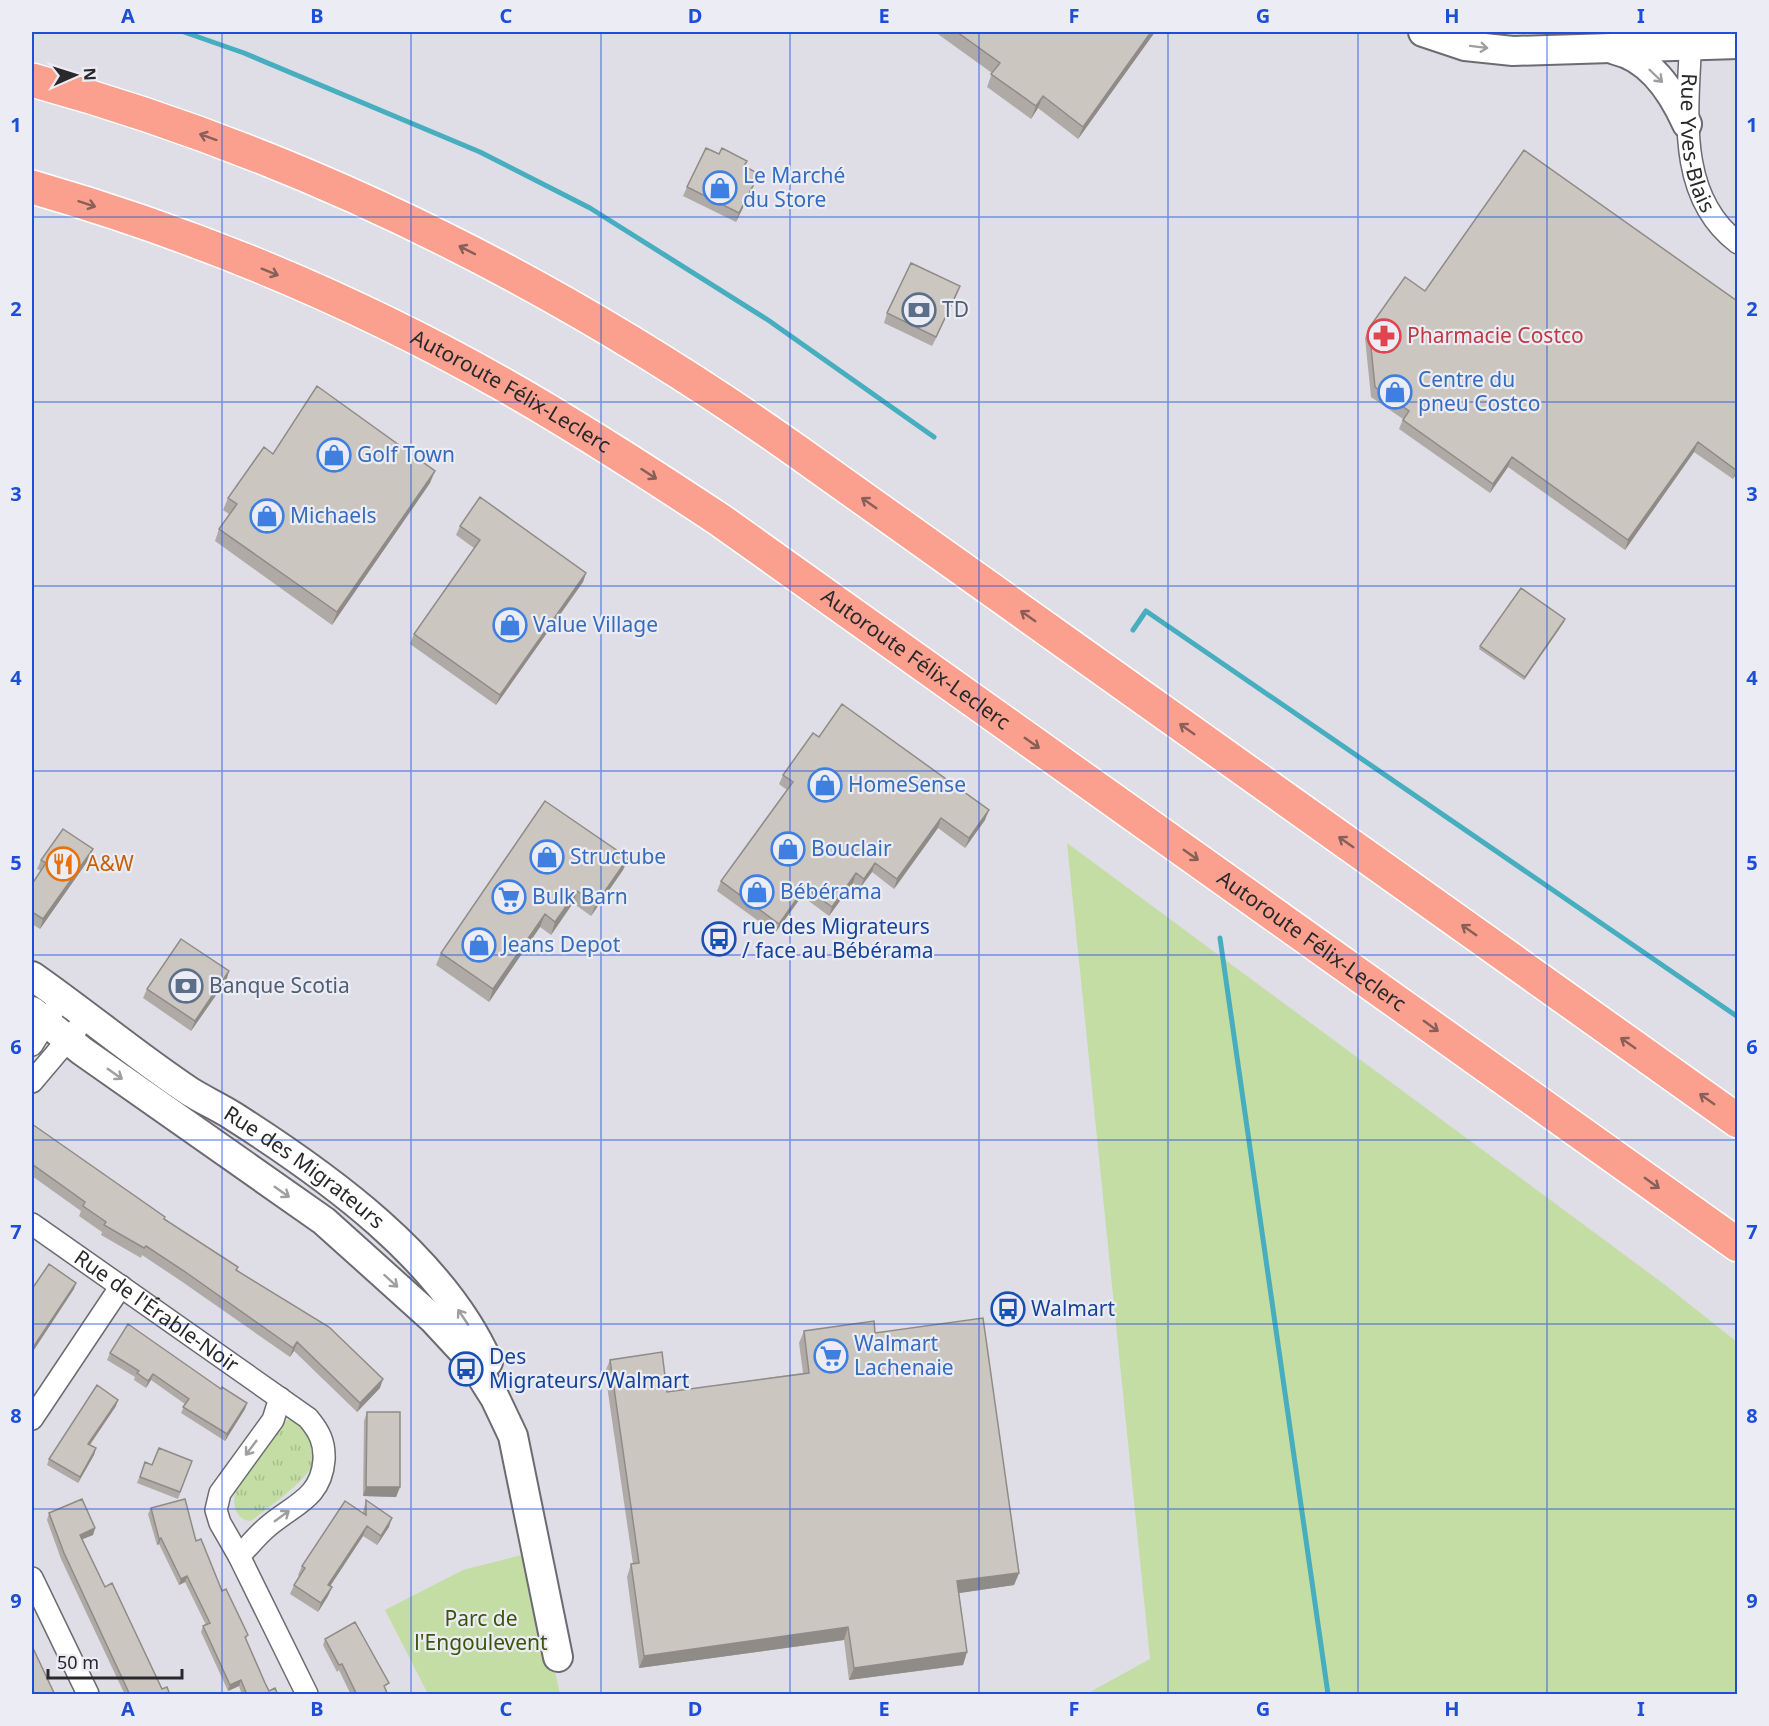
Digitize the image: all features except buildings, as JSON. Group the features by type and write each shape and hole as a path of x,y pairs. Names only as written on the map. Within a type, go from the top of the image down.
{"highway":[{"path":"32,74 262,158 363,200 476,255 640,346 798,452 1737,1121"},
{"path":"32,80 124,108"},
{"name":"Autoroute Félix-Leclerc","path":"32,187 181,236 320,293 461,362 600,442 720,520 1737,1245"}],"street":[{"path":"1423,32 1466,46 1513,51 1607,49 1691,38 1737,44"},
{"name":"Rue Yves-Blais","path":"1691,38 1687,124 1696,188 1705,209 1737,243"},
{"path":"1607,49 1634,57 1651,70 1672,94 1687,124"},
{"name":"Rue des Migrateurs","path":"32,976 86,1018 190,1092 233,1116 369,1215 433,1279 466,1322 491,1368 526,1493 558,1657"},
{"path":"36,1026 61,997"},
{"path":"32,1082 86,1018"},
{"name":"Rue des Migrateurs","path":"36,1026 68,1039 348,1241 458,1344 481,1374 507,1421"},
{"name":"Rue de l'Érable-Noir","path":"32,1224 308,1418 320,1433 324,1454 323,1473 316,1488 266,1528 239,1556"},
{"path":"32,1419 121,1286"},
{"path":"280,1398 273,1420 220,1493 216,1510 220,1523 239,1556 307,1695"},
{"path":"32,1578 88,1695"}],"green space":[{"path":"1067,843 1664,1284 1737,1342 1737,1694 1074,1694 1090,1692 1150,1659"},
{"path":"297,1417 308,1424 313,1447 313,1462 310,1469 286,1494 251,1521 242,1518 234,1503 237,1488 279,1425"},
{"name":"Parc de l'Engoulevent","path":"529,1553 560,1694 428,1694 385,1610 463,1570"}],"waterway":[{"path":"184,32 244,53 480,152 590,208 768,320 934,437"},
{"path":"1133,630 1146,611 1738,1017"},
{"path":"1220,938 1328,1694"}],"place":[{"name":"Le Marché du Store","path":"720,188"},
{"name":"TD","path":"919,310"},
{"name":"Pharmacie Costco","path":"1384,336"},
{"name":"Centre du pneu Costco","path":"1395,392"},
{"name":"Golf Town","path":"334,455"},
{"name":"Michaels","path":"267,516"},
{"name":"Value Village","path":"510,625"},
{"name":"HomeSense","path":"825,785"},
{"name":"Bouclair","path":"788,849"},
{"name":"Structube","path":"547,857"},
{"name":"A&W","path":"63,864"},
{"name":"Bébérama","path":"757,892"},
{"name":"Bulk Barn","path":"509,897"},
{"name":"rue des Migrateurs / face au Bébérama","path":"719,939"},
{"name":"Jeans Depot","path":"479,945"},
{"name":"Banque Scotia","path":"186,986"},
{"name":"Walmart","path":"1008,1309"},
{"name":"Walmart Lachenaie","path":"831,1356"},
{"name":"Des Migrateurs/Walmart","path":"466,1369"}]}
